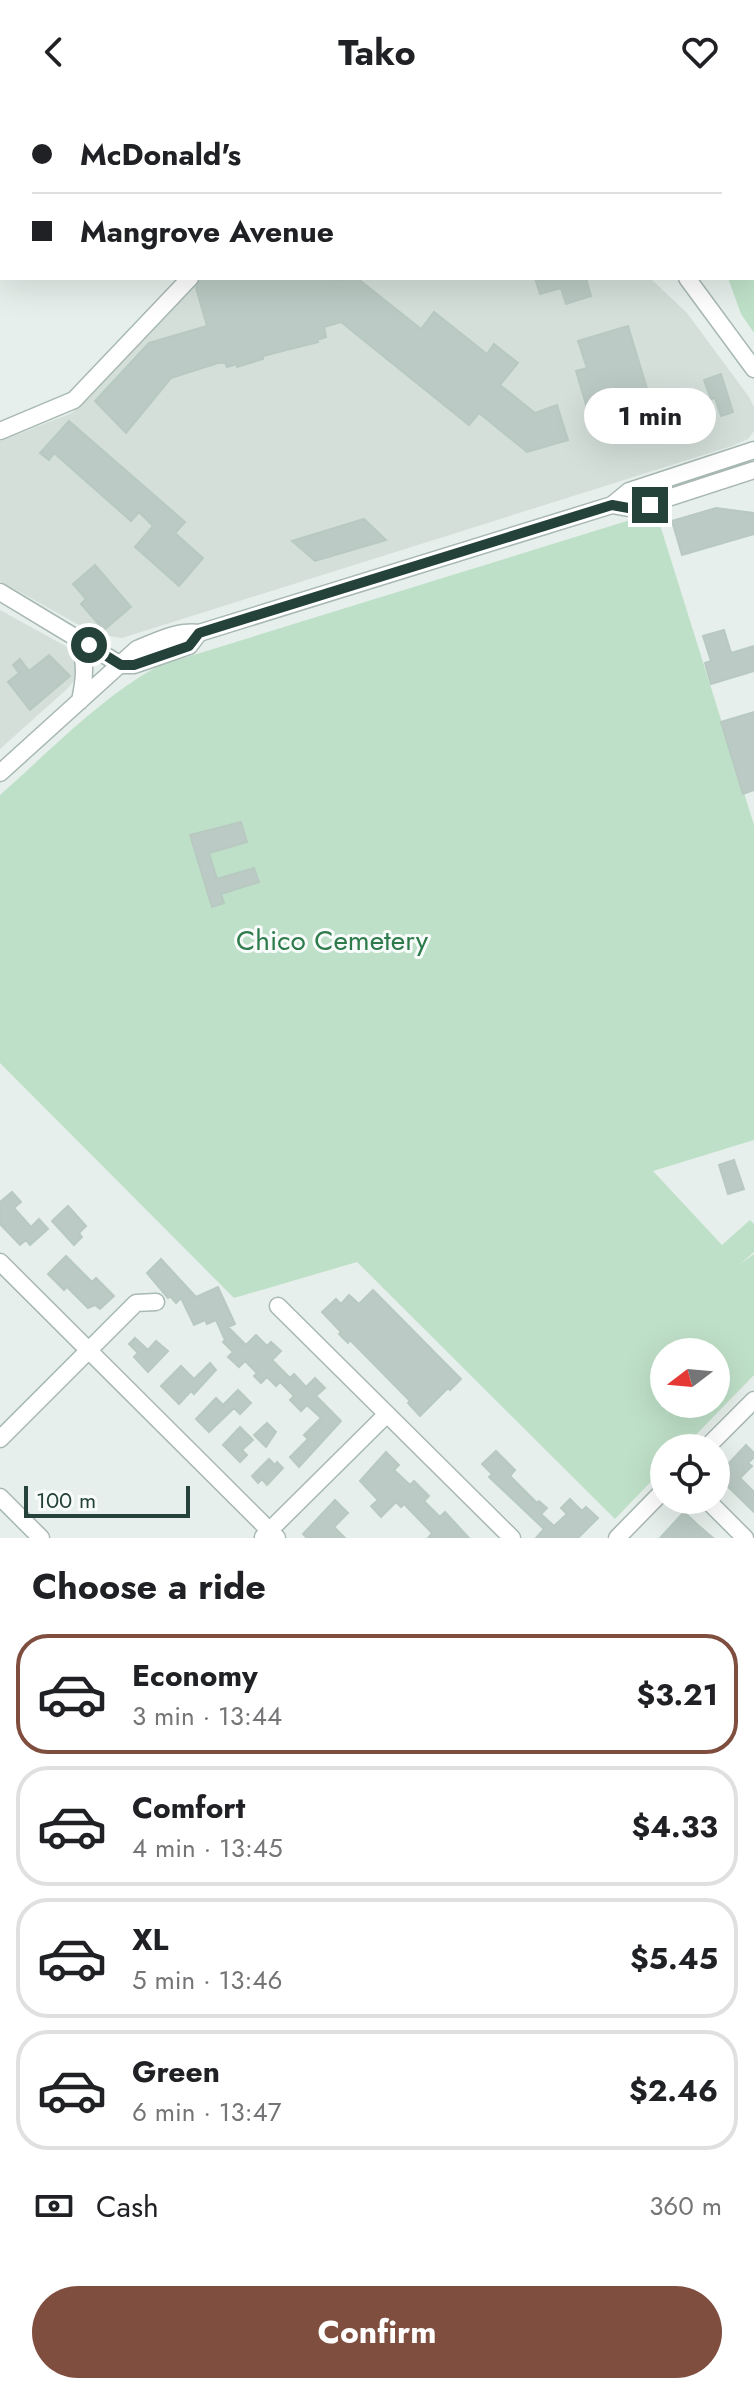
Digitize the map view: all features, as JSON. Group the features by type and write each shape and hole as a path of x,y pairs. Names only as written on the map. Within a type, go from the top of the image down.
{"street":[{"path":"0,431 74,400 188,280"},
{"path":"688,280 754,369"},
{"path":"0,592 121,665 134,665 189,646 199,633 612,505 629,491 754,450"},
{"path":"612,505 634,509 754,470"},
{"path":"723,482 747,484 754,481"},
{"path":"75,636 83,651 86,667 80,701"},
{"path":"0,773 121,665"},
{"path":"0,1262 89,1349 269,1536 387,1414"},
{"path":"0,1439 136,1303 156,1302"},
{"path":"278,1306 512,1538"},
{"path":"720,1434 754,1400"},
{"path":"0,1497 41,1538"},
{"path":"617,1538 650,1504"},
{"path":"721,1514 745,1538"}],"shaded area":[{"path":"198,280 652,280 687,313 749,397 754,407 754,431 748,439 732,446 122,638 103,635 77,624 0,581 0,441 72,413"},
{"path":"0,610 69,648 78,657 78,676 0,749"}],"green space":[{"path":"729,280 754,280 754,333 741,314"},
{"name":"Chico Cemetery","path":"656,512 754,825 754,1140 653,1171 722,1245 750,1220 754,1224 754,1252 740,1264 754,1254 754,1375 730,1400 730,1338 650,1338 650,1418 712,1418 697,1434 650,1434 650,1483 615,1519 357,1262 234,1298 0,1063 0,795 95,710 158,666"}],"building":[{"path":"200,280 360,280 421,329 434,312 487,354 494,344 518,363 500,385 535,413 557,405 568,440 527,452 479,413 469,425 341,322 324,327 326,337 318,342 263,356 263,359 237,367 237,364 227,367 225,363 218,363 171,378 126,433 95,401 149,343 207,326 196,288"},
{"path":"536,280 587,280 591,296 566,304 561,288 540,294"},
{"path":"628,326 656,418 643,422 645,429 610,439 608,434 596,438 576,371 587,368 578,341"},
{"path":"721,374 733,412 721,416 704,380"},
{"path":"69,421 185,522 175,533 203,558 179,586 135,547 153,526 139,512 131,521 54,453 49,460 40,453"},
{"path":"716,508 754,513 754,534 682,555 672,521"},
{"path":"364,519 386,540 315,561 292,541"},
{"path":"95,565 131,607 104,630 81,604 86,599 73,584"},
{"path":"724,630 731,653 754,646 754,671 711,684 705,663 711,661 703,636"},
{"path":"49,655 70,676 30,710 8,682 19,673 13,665 20,659 29,671"},
{"path":"754,712 754,790 743,794 721,722"},
{"path":"241,822 247,842 209,853 217,879 254,868 259,882 221,894 224,903 212,907 190,835"},
{"path":"734,1160 744,1189 728,1194 719,1165"},
{"path":"12,1192 21,1202 14,1208 31,1227 39,1219 48,1229 30,1245 26,1240 20,1245 0,1224 0,1202"},
{"path":"68,1206 86,1226 79,1233 82,1237 74,1245 52,1221"},
{"path":"66,1256 92,1282 96,1278 114,1296 100,1309 95,1305 88,1308 67,1287 64,1290 48,1274"},
{"path":"161,1259 196,1297 218,1287 235,1324 228,1327 246,1345 256,1335 267,1346 271,1342 281,1351 272,1360 290,1378 294,1374 306,1387 315,1378 325,1388 316,1396 341,1421 299,1467 290,1457 308,1439 304,1435 321,1418 307,1405 301,1411 290,1400 294,1396 280,1382 276,1386 267,1377 261,1383 254,1376 257,1373 245,1361 239,1367 228,1357 233,1352 223,1342 225,1340 216,1320 207,1324 205,1320 194,1325 181,1298 176,1303 170,1296 168,1298 147,1273"},
{"path":"373,1290 461,1379 420,1416 408,1403 410,1401 350,1340 348,1343 339,1334 341,1332 322,1312 336,1299 341,1304 349,1295 359,1304"},
{"path":"135,1338 148,1350 156,1341 168,1351 148,1372 134,1357 138,1353 129,1344"},
{"path":"210,1363 216,1370 194,1394 191,1391 179,1404 161,1386 181,1366 194,1379"},
{"path":"238,1390 251,1403 240,1414 234,1408 209,1432 196,1419 216,1398 223,1405"},
{"path":"267,1423 276,1432 266,1447 254,1435"},
{"path":"240,1427 253,1440 242,1450 247,1455 240,1462 223,1445"},
{"path":"746,1445 754,1453 748,1463 752,1466 740,1478 754,1492 754,1512 730,1489 730,1462"},
{"path":"496,1451 515,1470 510,1476 537,1503 539,1501 547,1508 541,1514 554,1526 567,1514 561,1508 570,1499 582,1511 586,1507 598,1518 578,1538 536,1538 544,1529 489,1477 492,1474 482,1464"},
{"path":"386,1452 399,1465 394,1470 410,1485 414,1481 429,1496 424,1501 440,1517 445,1512 469,1538 428,1538 432,1533 404,1504 401,1507 396,1502 381,1517 371,1506 378,1500 360,1481"},
{"path":"269,1459 283,1468 267,1485 262,1479 258,1483 252,1476"},
{"path":"335,1500 348,1513 334,1527 345,1538 307,1538 303,1534"},
{"path":"682,1514 686,1514 713,1538 660,1538"}],"route":[{"path":"89,645 121,665 134,665 189,646 199,633 511,535 612,505 634,509 650,505"}]}
